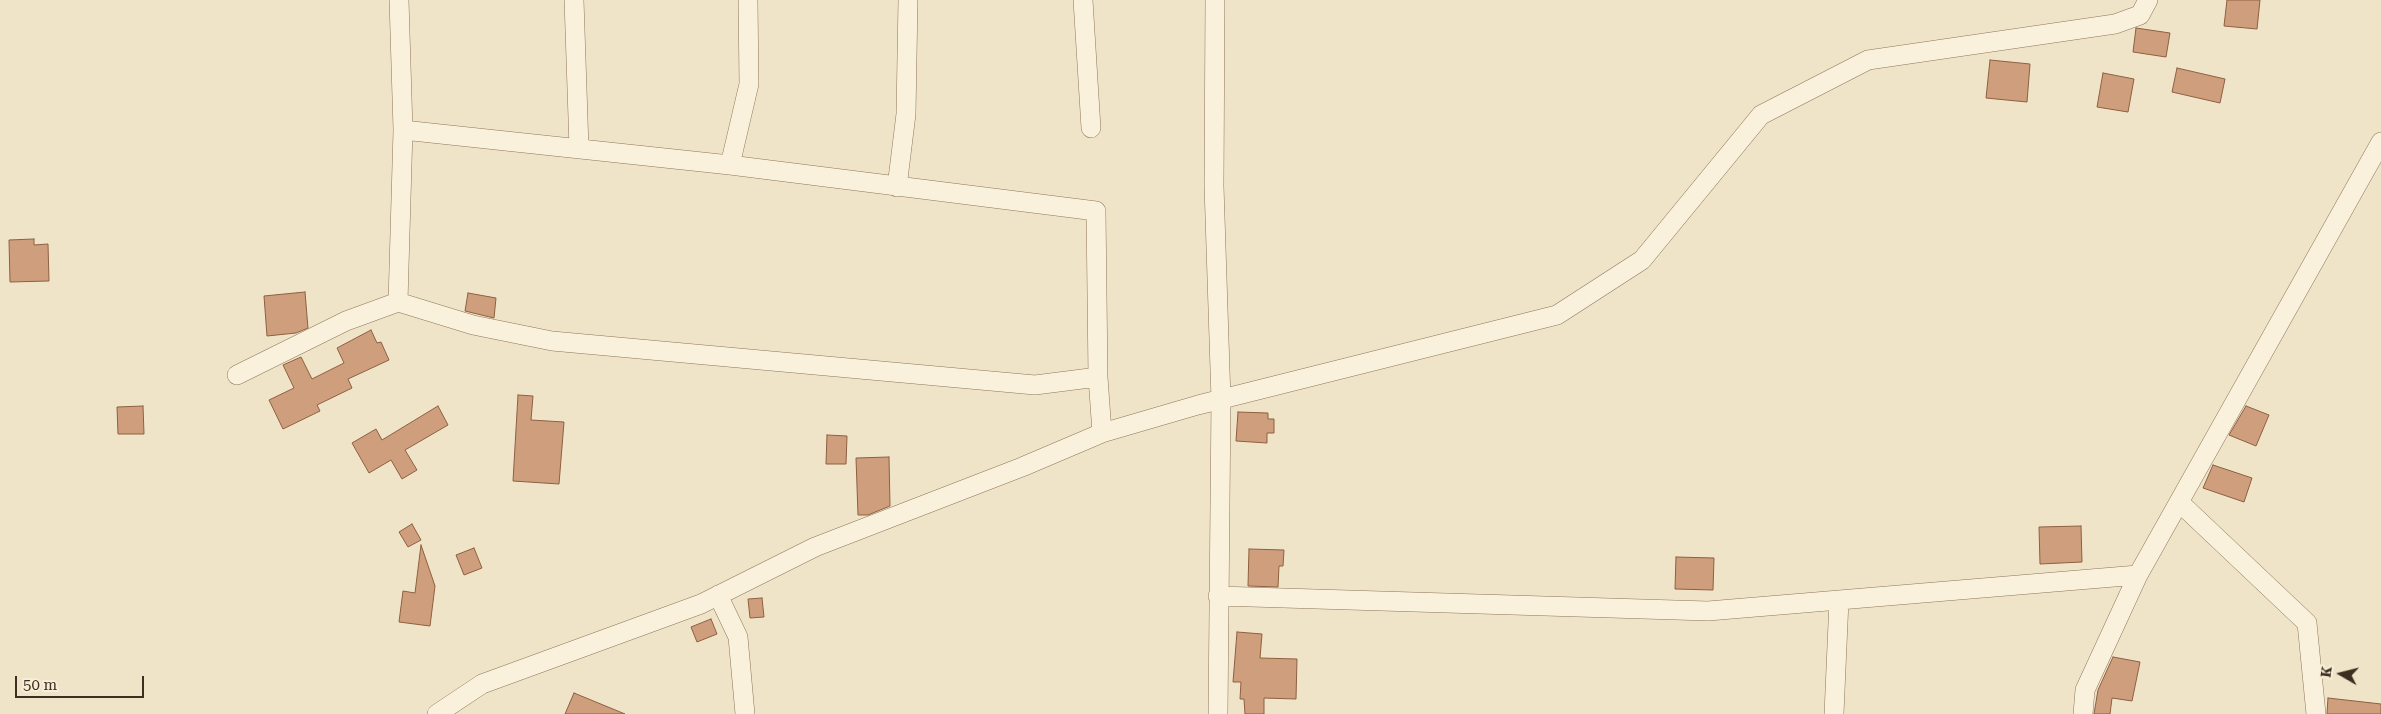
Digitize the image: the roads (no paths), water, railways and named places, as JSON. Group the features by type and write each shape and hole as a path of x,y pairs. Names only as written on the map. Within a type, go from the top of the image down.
{"street":[{"path":"398,302 404,130 399,0"},
{"path":"574,0 579,148"},
{"path":"730,165 749,84 748,0"},
{"path":"897,187 906,114 908,0"},
{"path":"1083,0 1091,128"},
{"path":"1215,0 1211,402 1218,596 1218,714"},
{"path":"437,714 482,684 701,604 815,547 1022,467 1102,433 1211,402 1557,315 1642,260 1761,115 1868,60 2115,24 2140,15 2148,0"},
{"path":"404,130 730,165 1096,210 1098,377 1102,433"},
{"path":"2084,714 2085,690 2138,575 2381,142"},
{"path":"237,375 346,321 398,302 473,325 552,341 1036,385 1098,377"},
{"path":"2179,502 2307,624 2316,714"},
{"path":"1218,596 1708,610 2138,575"},
{"path":"718,595 738,637 745,714"},
{"path":"1834,714 1839,600"}]}
